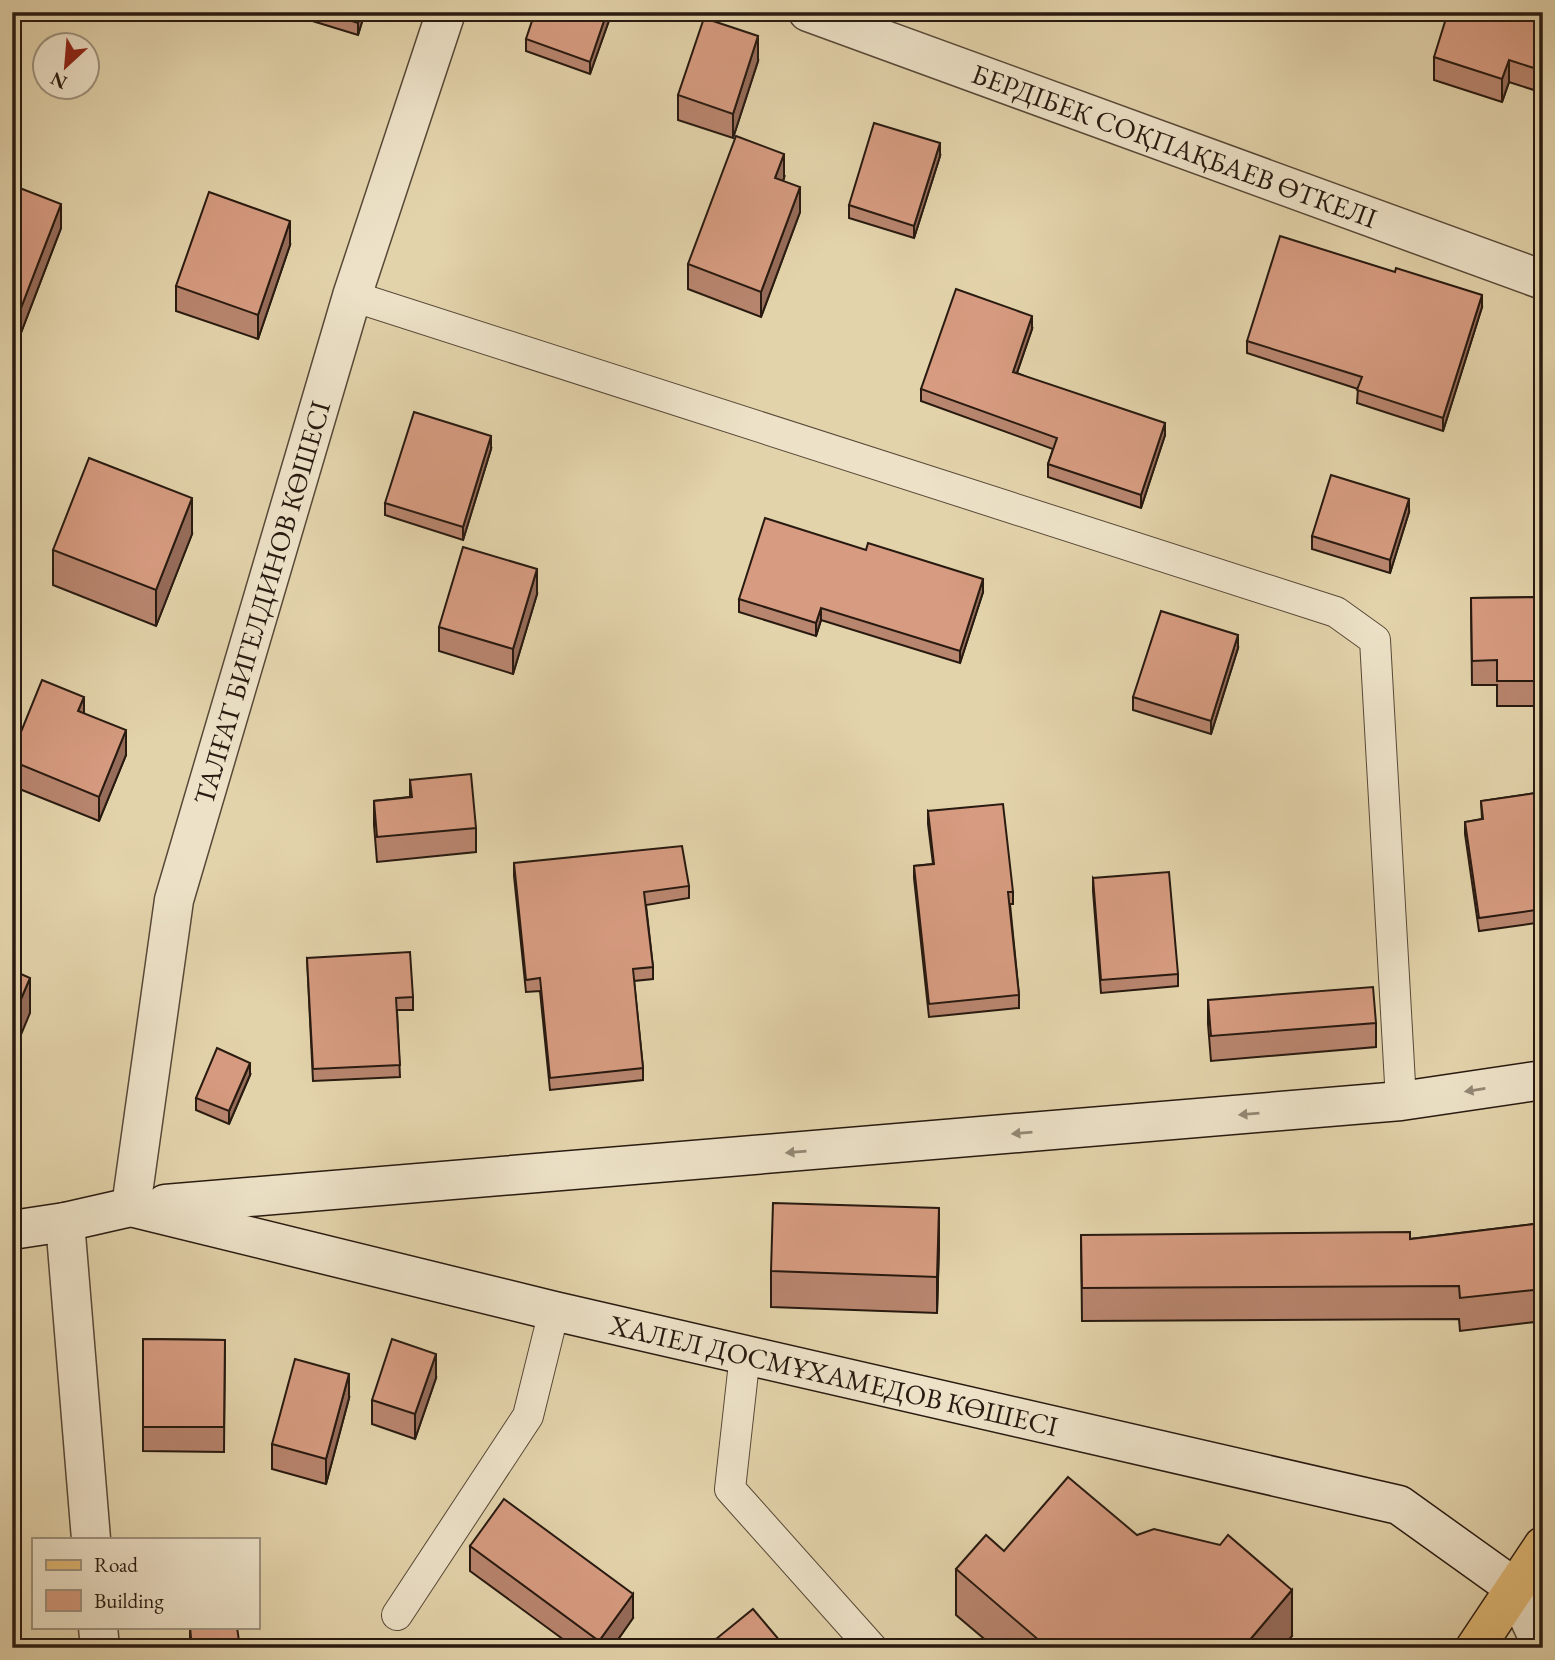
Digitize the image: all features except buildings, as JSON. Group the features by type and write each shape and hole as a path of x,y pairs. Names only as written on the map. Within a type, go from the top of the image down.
{"main road":[{"path":"1475,1648 1543,1546"}],"street":[{"name":"ТАЛҒАТ БИГЕЛДИНОВ КӨШЕСІ","path":"131,1207 174,900 352,296 446,12"},
{"name":"БЕРДІБЕК СОҚПАҚБАЕВ ӨТКЕЛІ","path":"808,12 1543,280"},
{"name":"ХАЛЕЛ ДОСМҰХАМЕДОВ КӨШЕСІ","path":"12,1230 65,1222 131,1207 1401,1101 1543,1080"},
{"name":"ХАЛЕЛ ДОСМҰХАМЕДОВ КӨШЕСІ","path":"131,1207 554,1311 1399,1505 1515,1588"},
{"path":"65,1222 91,1538"},
{"path":"1515,1588 1543,1648"},
{"path":"98,1628 100,1648"}],"lane":[{"path":"352,296 1336,612 1375,640 1401,1101"},
{"path":"397,1615 528,1416 554,1311"},
{"path":"745,1354 730,1489 872,1648"}]}
